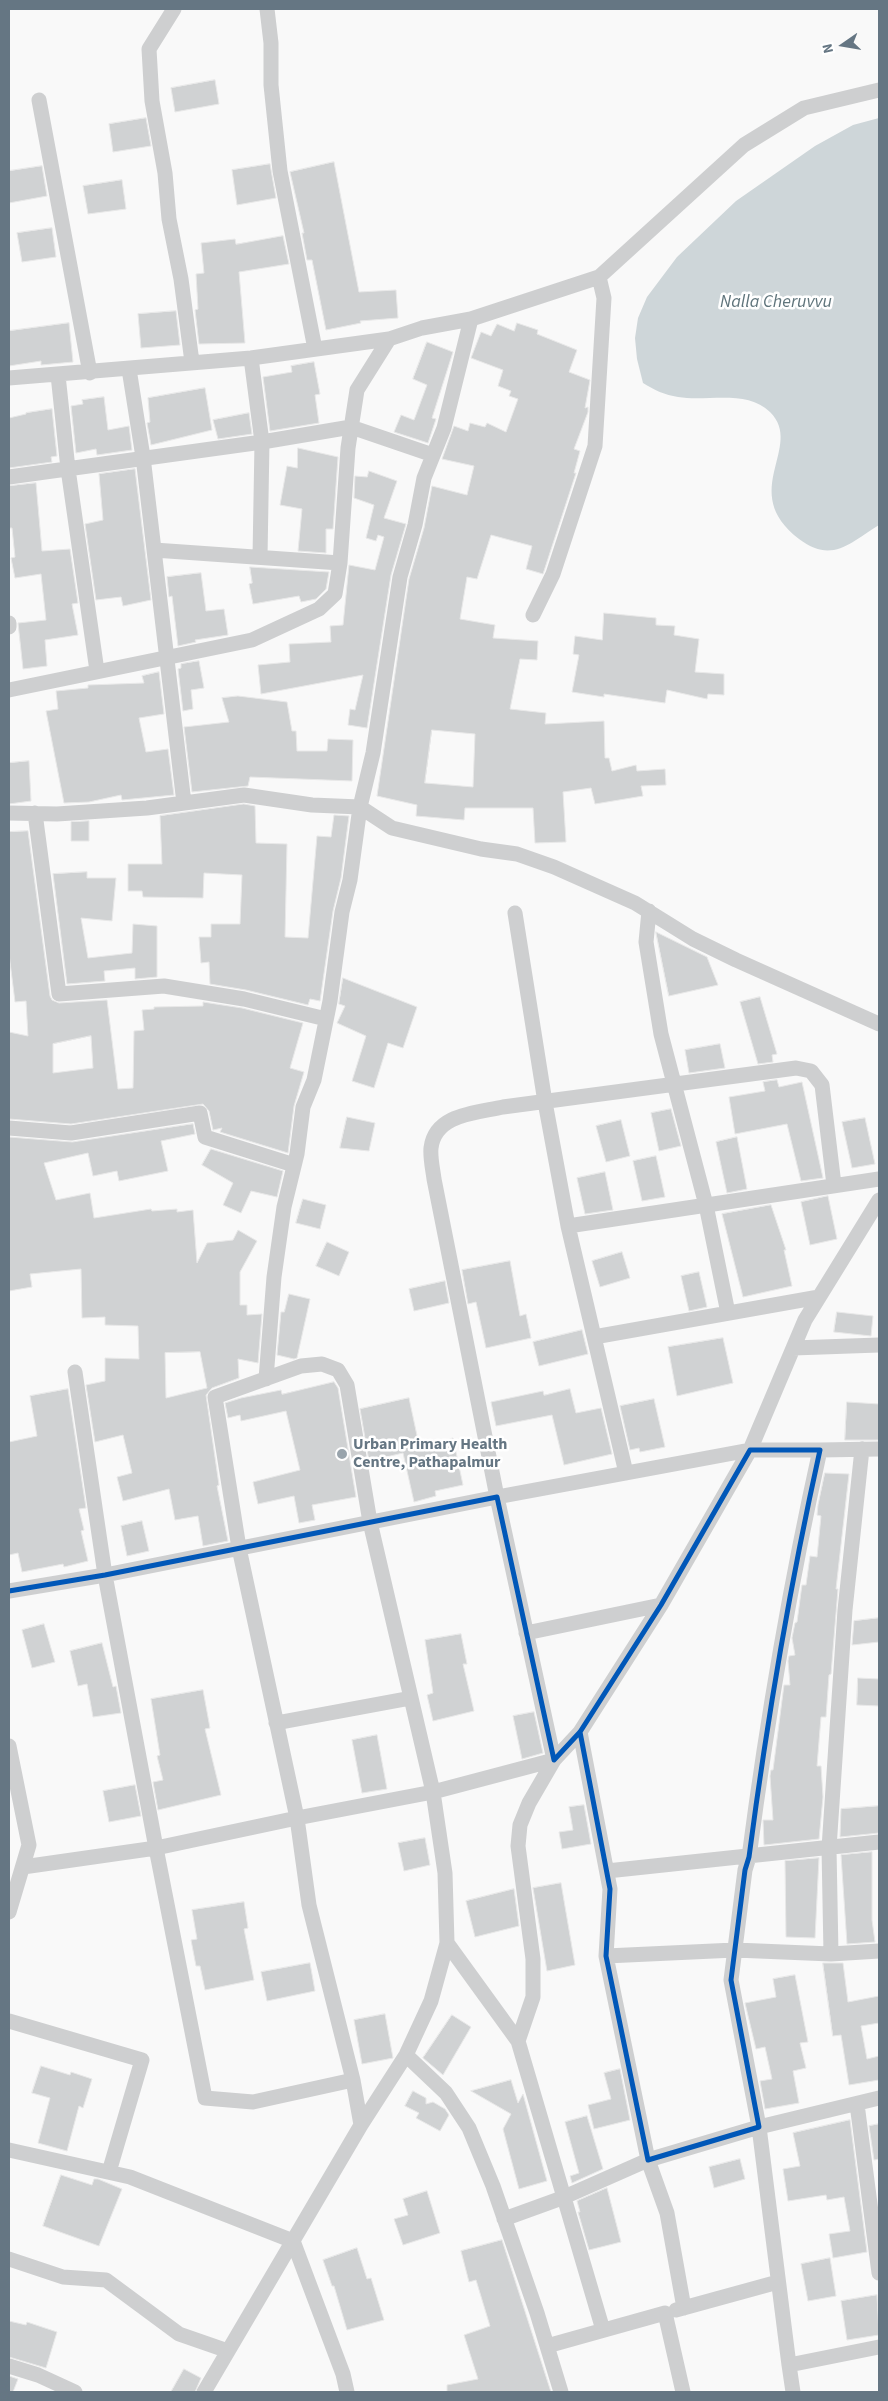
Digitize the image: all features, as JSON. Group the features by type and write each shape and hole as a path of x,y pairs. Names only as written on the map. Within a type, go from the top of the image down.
{"street":[{"path":"174,9 149,49 153,109 165,174 169,219 181,279 192,362"},
{"path":"267,9 271,44 271,85 280,171 315,349"},
{"path":"9,378 129,370 192,362 251,358 389,339 422,328 471,318 599,277 744,145 804,108 879,90"},
{"path":"39,100 90,372"},
{"path":"533,616 553,574 595,446 604,298 599,277"},
{"path":"266,1379 274,1277 284,1207 294,1165 303,1107 314,1080 326,1019 360,807 373,753 400,577 415,525 424,478 444,428 471,318"},
{"path":"9,690 97,671 168,659 252,640 319,610 335,594 340,563 351,427 357,390 389,339"},
{"path":"251,358 262,442 260,557"},
{"path":"129,370 143,457 184,803"},
{"path":"58,375 68,468 97,671"},
{"path":"9,476 262,442 351,427 433,455"},
{"path":"154,550 340,563"},
{"path":"9,813 35,814 147,808 244,795 312,805 360,807 392,828 481,849 517,854 563,871 649,911 693,939 879,1024"},
{"path":"35,814 59,994 164,986 244,1000 326,1019"},
{"path":"649,911 646,942 661,1034 676,1085 706,1205 728,1313"},
{"path":"515,913 545,1102 568,1226 626,1473"},
{"path":"554,1760 497,1497 436,1189 431,1148 437,1130 456,1117 545,1102 796,1068 811,1071 822,1086 834,1185"},
{"path":"9,1128 71,1133 200,1113 205,1137 294,1165"},
{"path":"568,1226 879,1179"},
{"path":"518,2041 533,1997 531,1941 518,1846 520,1825 529,1803 554,1760 580,1732 661,1605 750,1450 805,1320 879,1200"},
{"path":"594,1337 819,1298"},
{"path":"793,1348 879,1345"},
{"path":"204,2392 361,2124 406,2055 431,2001 447,1942 444,1873 433,1792 370,1522 347,1385 338,1370 322,1364 301,1366 215,1397 239,1548 297,1818 309,1905 353,2080 361,2124"},
{"path":"75,1372 105,1575 205,2098 253,2102 353,2080"},
{"path":"831,1954 829,1848 845,1610 862,1449"},
{"path":"9,1591 105,1575 497,1497 750,1450 879,1449"},
{"path":"793,2392 759,2127 731,1980 745,1870 749,1857 778,1655 797,1554 820,1450"},
{"path":"526,1633 661,1605"},
{"path":"276,1724 411,1698"},
{"path":"580,1732 610,1889 606,1956 648,2160 667,2213 684,2308"},
{"path":"9,1746 29,1844 9,1912"},
{"path":"22,1867 156,1848 433,1792 554,1760"},
{"path":"607,1871 879,1842"},
{"path":"447,1942 518,2041 562,2198 603,2330"},
{"path":"606,1956 735,1950 831,1954 879,1951"},
{"path":"9,2021 142,2060 109,2172"},
{"path":"406,2055 446,2093 469,2128 504,2219 561,2392"},
{"path":"504,2219 562,2198 648,2160 759,2127 879,2098"},
{"path":"857,2104 876,2226 879,2273"},
{"path":"9,2150 130,2177 293,2241 343,2374 347,2392"},
{"path":"9,2259 63,2277 106,2280 178,2334 228,2351"},
{"path":"547,2346 778,2282"},
{"path":"665,2313 683,2392"},
{"path":"789,2365 879,2347"},
{"path":"9,2366 38,2375 75,2392"}],"water":[{"name":"Nalla Cheruvvu","path":"879,118 879,525 850,544 831,550 821,550 799,539 781,521 773,504 772,487 774,471 781,440 779,426 770,412 761,405 738,398 678,397 664,394 651,388 643,383 637,359 635,338 638,318 647,297 677,257 736,201 815,146 853,125"}],"building":[{"path":"215,80 219,104 175,112 171,88"},
{"path":"146,118 151,146 113,152 109,124"},
{"path":"334,162 359,292 396,290 398,318 360,321 361,323 326,330 312,260 307,260 302,233 304,233 290,172"},
{"path":"270,164 276,198 237,205 232,170"},
{"path":"42,166 47,196 9,203 9,171"},
{"path":"122,180 126,209 88,214 83,186"},
{"path":"52,228 56,257 22,262 17,233"},
{"path":"283,236 289,264 239,272 245,343 199,344 195,310 198,309 196,274 204,273 201,243 235,239 236,244"},
{"path":"176,311 180,345 141,348 138,314"},
{"path":"69,323 73,362 41,365 41,361 9,366 9,331"},
{"path":"517,323 538,330 537,334 577,350 569,372 590,380 585,408 588,407 588,412 574,449 580,451 574,473 576,473 543,574 526,569 532,546 491,535 477,579 467,577 460,619 495,625 493,638 538,641 537,660 520,659 510,709 546,713 545,724 604,721 605,758 609,758 612,771 636,765 637,771 665,769 666,785 641,786 643,796 595,804 591,788 563,792 566,842 535,843 533,808 465,808 464,820 416,816 417,805 377,796 409,579 424,528 432,486 467,495 474,466 442,459 454,426 468,431 470,423 485,427 487,423 506,432 518,399 509,396 511,391 498,386 503,370 471,358 481,332 491,336 497,324 514,331","holes":["432,730 475,734 473,787 425,783"]},
{"path":"427,342 453,352 432,418 436,419 428,443 394,432 401,415 414,420 427,385 413,379"},
{"path":"314,362 320,394 315,395 319,423 270,431 263,377 292,372 291,366"},
{"path":"205,388 212,430 151,445 147,423 150,422 148,398"},
{"path":"104,397 108,430 129,426 132,450 97,455 96,449 76,453 71,406 83,404 82,400"},
{"path":"52,409 57,456 51,457 52,462 9,468 9,418"},
{"path":"249,413 252,434 218,439 213,420"},
{"path":"298,448 338,457 333,529 326,529 326,553 298,551 302,509 280,505 287,466 297,468"},
{"path":"135,469 151,600 123,606 121,597 96,600 85,524 103,520 99,474"},
{"path":"369,471 397,481 384,518 406,524 391,575 367,728 348,725 350,709 355,710 363,675 261,694 258,665 290,662 289,644 331,642 330,626 343,625 349,565 375,570 384,537 378,535 376,541 366,538 374,505 354,498 355,476 367,477"},
{"path":"36,483 42,551 70,549 78,603 72,604 78,635 45,640 47,666 23,669 18,623 46,620 41,574 15,578 11,558 15,557 12,528 9,528 9,486"},
{"path":"250,567 329,572 326,589 316,599 301,602 299,596 253,604 249,584 252,583"},
{"path":"201,573 206,611 224,609 228,635 195,640 196,642 178,646 172,596 169,597 167,577"},
{"path":"604,613 656,618 656,625 675,626 674,635 699,639 695,672 724,674 724,695 708,694 707,699 667,690 665,703 604,694 604,697 572,692 579,655 573,654 575,636 602,640"},
{"path":"199,661 204,688 191,690 193,709 183,711 178,669 181,668 181,664"},
{"path":"159,672 164,714 139,718 146,752 168,749 174,795 122,800 121,795 89,802 64,803 46,711 58,709 56,691 88,688 88,685 144,683 142,676"},
{"path":"238,696 287,702 292,731 296,731 297,751 327,751 328,739 353,740 352,781 250,777 248,786 192,792 184,727 229,722 222,698"},
{"path":"29,761 31,801 9,804 9,763"},
{"path":"244,804 255,806 256,843 287,844 285,937 308,938 317,836 331,837 334,815 349,816 341,878 333,911 320,1001 310,999 308,1005 246,990 210,984 209,962 201,963 199,937 211,937 211,924 240,924 242,875 204,873 203,898 143,897 142,891 128,891 128,864 162,864 160,816"},
{"path":"89,821 89,841 71,841 71,822"},
{"path":"28,831 50,996 52,1000 59,1003 107,1000 118,1089 133,1088 134,1031 144,1030 142,1010 154,1009 154,1007 203,1006 203,1002 242,1008 303,1023 290,1068 304,1072 294,1106 288,1153 220,1132 222,1128 213,1130 209,1111 203,1104 71,1124 9,1119 9,1032 28,1036 26,1001 15,1002 9,954 9,832","holes":["91,1036 93,1068 53,1073 53,1044"]},
{"path":"87,872 87,878 116,878 112,921 81,918 88,958 132,953 133,924 157,926 157,977 135,979 135,968 104,971 105,981 67,984 53,874"},
{"path":"656,932 707,957 718,985 669,996"},
{"path":"343,978 417,1007 403,1048 388,1043 374,1088 352,1081 366,1036 337,1023 345,1006 339,1004"},
{"path":"760,997 777,1054 772,1055 773,1062 758,1064 740,1002"},
{"path":"720,1044 725,1068 689,1073 685,1050"},
{"path":"777,1080 779,1087 802,1082 823,1178 801,1181 787,1124 735,1134 729,1097 765,1091 763,1082"},
{"path":"671,1109 681,1146 659,1151 651,1113"},
{"path":"347,1117 375,1123 369,1151 340,1148"},
{"path":"865,1118 875,1164 852,1168 842,1122"},
{"path":"621,1120 630,1156 606,1162 596,1126"},
{"path":"193,1124 195,1134 161,1141 168,1171 119,1181 117,1171 93,1176 88,1153 44,1163 56,1200 90,1193 94,1218 151,1209 152,1211 177,1209 177,1212 193,1210 197,1263 207,1243 233,1240 238,1230 257,1241 240,1272 240,1305 247,1305 247,1315 262,1314 258,1363 238,1359 239,1378 212,1388 206,1395 219,1485 217,1486 228,1541 203,1546 198,1516 175,1520 169,1489 123,1501 117,1477 132,1473 123,1435 95,1442 86,1385 105,1381 105,1358 139,1359 138,1326 105,1325 105,1317 82,1318 81,1269 30,1274 32,1287 9,1291 9,1137 72,1142","holes":["200,1352 207,1388 166,1398 165,1353"]},
{"path":"737,1137 747,1189 727,1193 716,1142"},
{"path":"211,1149 283,1171 277,1197 251,1191 241,1213 223,1205 233,1183 202,1165"},
{"path":"656,1156 665,1197 642,1201 633,1161"},
{"path":"605,1172 613,1210 585,1214 577,1178"},
{"path":"828,1196 837,1239 810,1245 801,1202"},
{"path":"303,1199 326,1205 320,1229 296,1223"},
{"path":"771,1205 786,1250 784,1250 792,1286 743,1297 722,1214"},
{"path":"327,1242 349,1252 339,1276 316,1266"},
{"path":"622,1252 630,1278 600,1287 592,1261"},
{"path":"510,1261 520,1316 526,1314 531,1338 486,1348 476,1302 468,1304 462,1270"},
{"path":"699,1272 707,1307 689,1311 681,1276"},
{"path":"445,1281 449,1303 414,1311 409,1289"},
{"path":"289,1294 310,1299 297,1358 294,1359 277,1355 281,1312 284,1312"},
{"path":"837,1312 873,1316 871,1336 834,1332"},
{"path":"582,1330 588,1354 539,1366 533,1342"},
{"path":"723,1338 733,1383 677,1396 668,1347"},
{"path":"334,1382 338,1388 356,1497 312,1505 315,1520 299,1523 294,1496 258,1504 253,1482 300,1470 286,1411 241,1421 240,1415 228,1418 225,1403 281,1390 282,1394"},
{"path":"68,1389 86,1508 79,1509 84,1530 81,1531 88,1561 64,1567 63,1564 22,1572 18,1553 9,1555 9,1442 37,1436 30,1396"},
{"path":"570,1389 576,1413 601,1408 612,1454 564,1465 552,1415 496,1426 491,1402 543,1391 544,1395"},
{"path":"409,1398 419,1445 453,1438 463,1485 435,1491 436,1496 414,1502 403,1453 369,1461 360,1409"},
{"path":"654,1399 665,1447 640,1452 639,1448 630,1450 620,1406"},
{"path":"847,1402 879,1404 879,1440 845,1440"},
{"path":"825,1473 849,1474 836,1589 838,1589 831,1674 829,1675 826,1717 821,1717 817,1766 821,1766 823,1797 819,1839 764,1845 763,1820 773,1820 770,1776 771,1770 773,1770 784,1685 790,1685 788,1661 789,1656 795,1655 792,1638 795,1623 797,1622 802,1585 806,1585 810,1556 817,1557 821,1516 817,1515"},
{"path":"142,1521 149,1551 127,1556 121,1526"},
{"path":"879,1618 879,1642 852,1645 854,1621"},
{"path":"44,1624 55,1662 32,1668 22,1630"},
{"path":"461,1634 467,1664 463,1664 474,1711 433,1721 427,1695 433,1693 425,1640"},
{"path":"102,1643 113,1687 116,1686 121,1713 93,1717 87,1684 78,1686 70,1651"},
{"path":"858,1678 879,1679 879,1706 857,1705"},
{"path":"203,1690 210,1728 205,1729 221,1795 158,1810 153,1782 163,1780 157,1756 160,1755 151,1699"},
{"path":"534,1712 543,1753 522,1759 513,1716"},
{"path":"377,1735 387,1789 362,1793 352,1740"},
{"path":"135,1785 141,1816 109,1822 103,1791"},
{"path":"584,1805 591,1844 562,1849 559,1832 573,1830 569,1807"},
{"path":"879,1806 879,1833 840,1837 841,1809"},
{"path":"425,1838 430,1865 404,1871 398,1843"},
{"path":"872,1852 872,1920 875,1942 847,1944 841,1855"},
{"path":"819,1858 815,1938 786,1937 785,1861"},
{"path":"561,1883 575,1965 547,1971 533,1888"},
{"path":"514,1889 519,1926 475,1937 466,1901"},
{"path":"244,1902 248,1928 244,1929 254,1980 205,1990 200,1966 196,1966 191,1940 197,1939 192,1910"},
{"path":"310,1963 315,1991 267,2001 261,1972"},
{"path":"823,1963 843,1963 848,2002 879,1996 879,2023 861,2026 867,2059 879,2056 879,2080 849,2085 841,2035 833,2036"},
{"path":"795,1975 808,2042 800,2043 806,2068 793,2071 799,2103 765,2109 760,2081 772,2079 765,2047 756,2049 745,2003 776,1997 773,1979"},
{"path":"385,2014 393,2058 362,2064 354,2020"},
{"path":"452,2015 471,2027 443,2075 423,2058"},
{"path":"41,2066 70,2075 71,2072 92,2079 83,2108 79,2106 67,2151 38,2143 50,2098 32,2093"},
{"path":"620,2069 630,2120 594,2129 588,2105 611,2099 604,2073"},
{"path":"511,2080 518,2103 523,2094 547,2181 519,2189 503,2129 511,2114 471,2091"},
{"path":"413,2091 426,2098 426,2104 433,2102 445,2109 449,2115 440,2131 416,2118 419,2113 405,2106"},
{"path":"587,2116 603,2169 572,2183 570,2176 579,2173 565,2122"},
{"path":"850,2120 867,2252 833,2258 829,2234 850,2231 844,2197 827,2200 826,2195 788,2201 783,2169 800,2166 793,2133"},
{"path":"879,2124 879,2159 874,2160 869,2126"},
{"path":"740,2159 745,2179 714,2188 709,2167"},
{"path":"61,2175 92,2185 94,2179 98,2179 122,2189 99,2246 43,2226"},
{"path":"607,2188 621,2242 589,2250 578,2212 580,2212 577,2201"},
{"path":"427,2191 440,2233 403,2245 394,2219 408,2215 403,2199"},
{"path":"502,2240 551,2392 447,2392 447,2385 478,2379 464,2335 490,2326 476,2280 469,2282 461,2251"},
{"path":"357,2248 367,2279 371,2278 384,2320 347,2330 334,2286 332,2286 323,2260"},
{"path":"830,2258 836,2296 808,2301 801,2264"},
{"path":"877,2295 879,2335 847,2340 841,2301"},
{"path":"9,2321 26,2325 27,2322 57,2332 46,2368 9,2357"},
{"path":"184,2369 201,2378 195,2392 171,2392"},
{"path":"9,2376 18,2379 13,2392 9,2392"}],"cycle path":[{"path":"9,1591 105,1575 497,1497 554,1760 580,1732 661,1605 750,1450 820,1450 780,1653 749,1857 745,1870 731,1980 759,2127 648,2160 606,1956 610,1889 580,1732"}],"place":[{"name":"Urban Primary Health Centre, Pathapalmur","path":"342,1454"}]}
